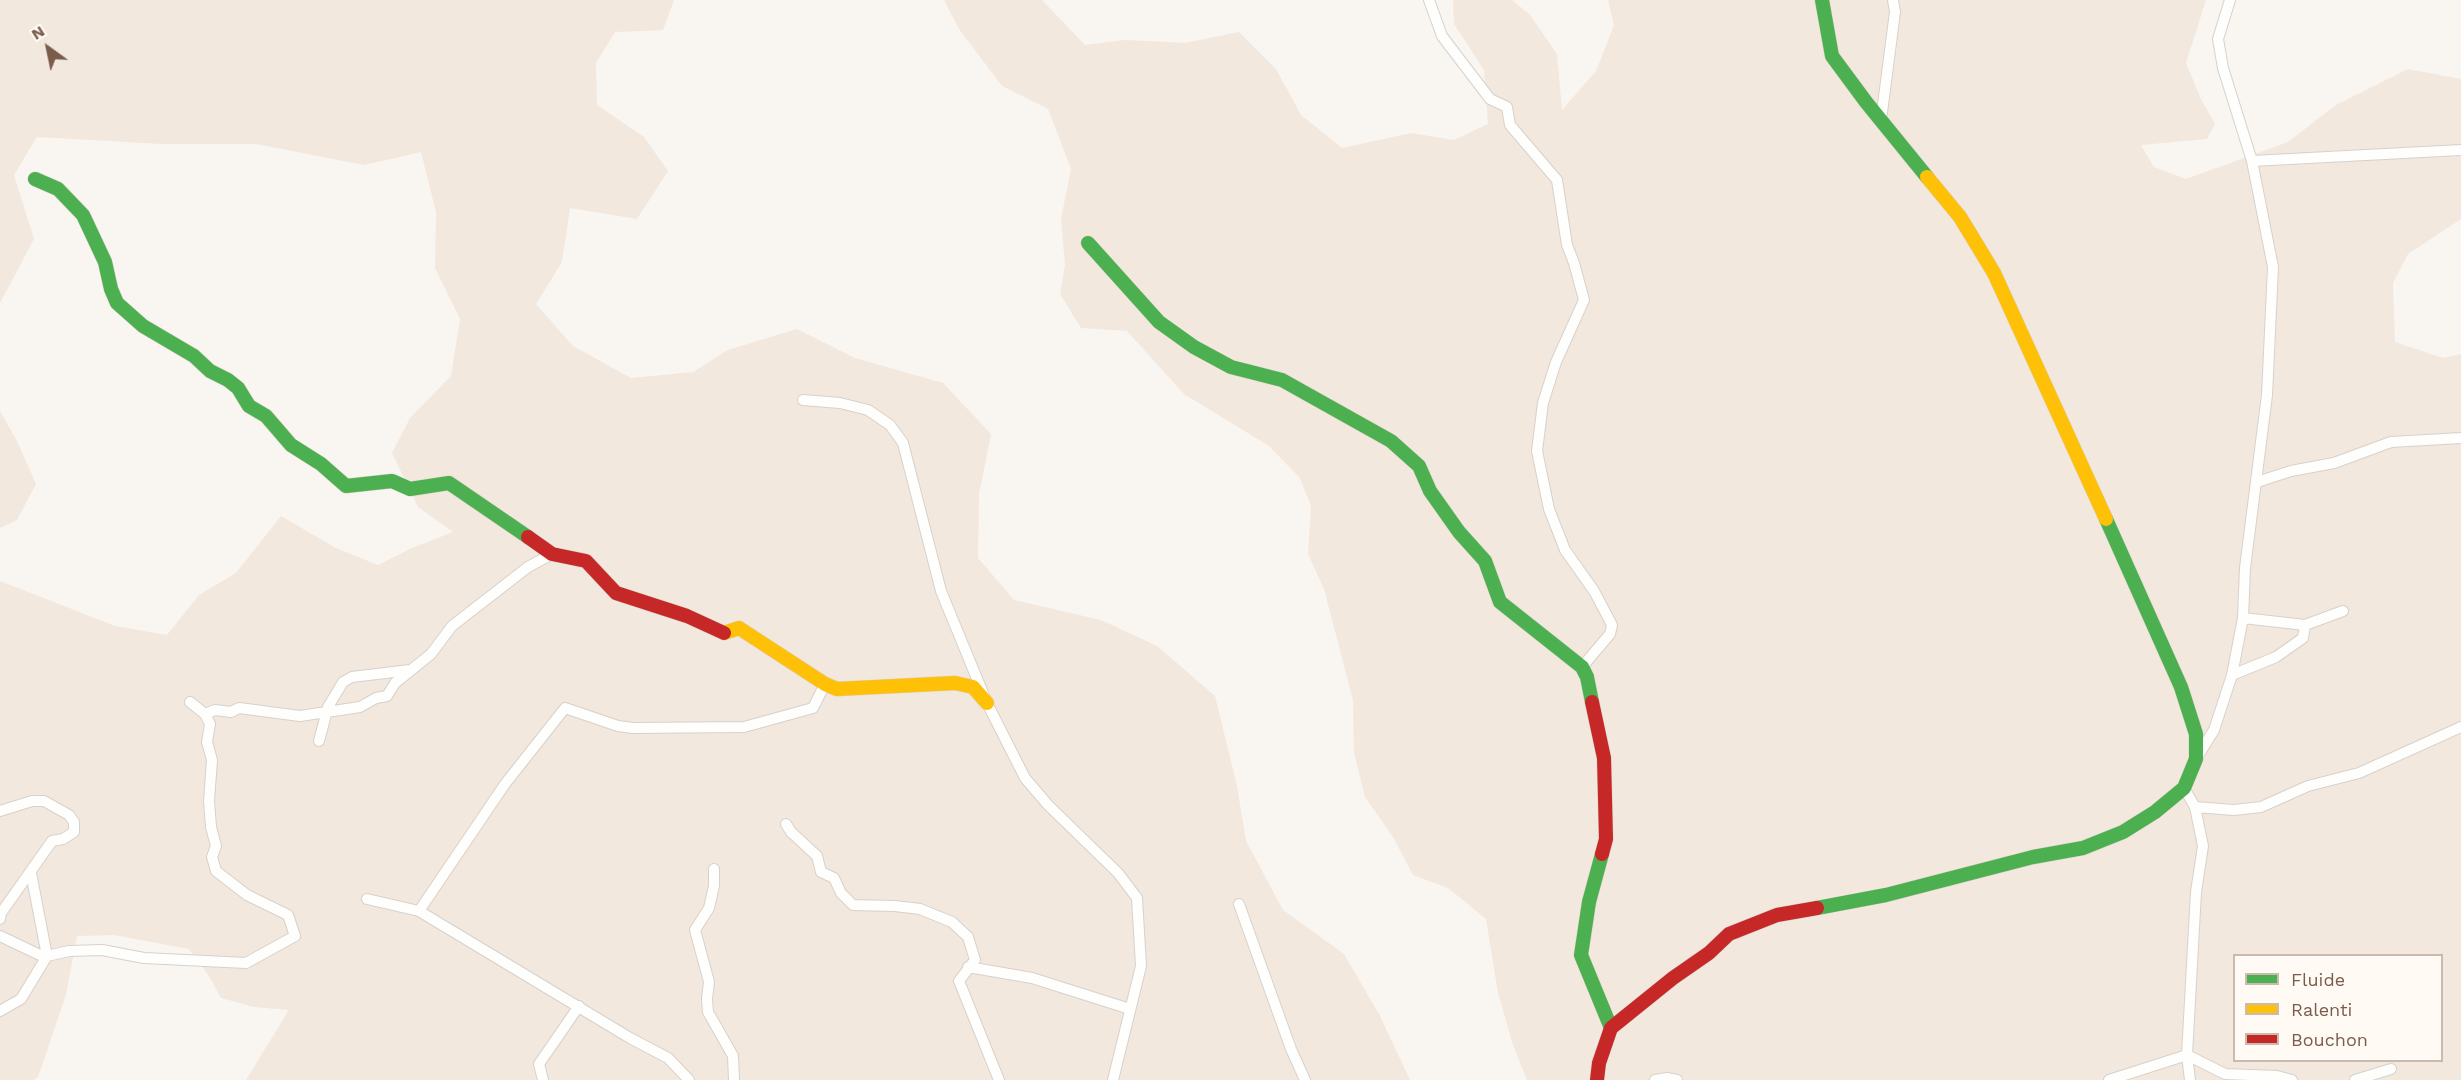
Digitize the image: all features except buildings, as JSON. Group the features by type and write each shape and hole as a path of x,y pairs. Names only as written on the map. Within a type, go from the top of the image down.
{"street":[{"path":"1429,0 1442,36 1490,99 1507,107 1510,125 1557,180 1567,245 1584,300 1556,362 1543,403 1537,452 1549,509 1565,550 1594,591 1612,625 1610,634 1582,667"},
{"path":"1822,0 1832,56 1960,217 1994,273 2025,337 2181,687 2196,734 2196,759"},
{"path":"1881,120 1895,12 1893,0"},
{"path":"1597,1080 1599,1063 1611,1028 1673,978 1709,953 1729,934 1777,915 1886,895 2033,857 2083,848 2123,832 2155,812 2184,788 2196,759 2214,729 2232,675 2243,618 2245,568 2267,395 2273,267 2252,161 2223,68 2218,39 2230,0"},
{"path":"2252,161 2461,150"},
{"path":"35,179 58,189 83,215 105,262 111,289 117,303 143,326 194,357 210,371 228,380 238,388 249,406 266,416 291,445 321,464 346,486 392,481 410,489 449,483 552,554 586,561 616,593 687,616 724,633 739,628 825,684 837,689 955,684 973,687 987,703"},
{"path":"1088,243 1159,322 1194,347 1231,367 1282,380 1391,441 1419,466 1430,491 1459,532 1485,561 1500,602 1582,667 1587,677 1604,758 1606,840 1589,902 1581,955 1611,1028"},
{"path":"803,400 840,403 868,410 890,425 903,443 941,591 987,703 1025,778 1048,805 1118,873 1137,898 1141,966 1113,1080"},
{"path":"2257,482 2291,471 2334,463 2391,442 2461,438"},
{"path":"205,714 215,711 231,712 239,708 300,716 360,707 376,698 387,696 395,683 430,654 453,626 473,608 528,567 552,554"},
{"path":"2243,618 2305,625 2343,611"},
{"path":"2232,675 2276,657 2303,638 2305,625"},
{"path":"319,741 326,713 344,682 352,677 410,670"},
{"path":"419,911 505,784 565,708 618,726 633,728 744,727 813,708 825,684"},
{"path":"0,936 40,955 47,956 69,951 102,950 144,958 246,963 295,936 288,915 247,895 216,871 212,857 216,846 211,827 209,801 212,760 207,742 210,724 205,714 190,702"},
{"path":"2195,807 2234,810 2261,807 2308,786 2359,773 2461,727"},
{"path":"2184,788 2195,807 2203,846 2196,892 2187,1055 2190,1080"},
{"path":"0,811 33,801 44,801 69,815 74,822 74,832 63,839 52,841 1,913 0,919"},
{"path":"786,824 791,832 817,856 821,872 834,878 841,893 853,905 920,909 952,922 968,937 975,960 959,981 999,1080"},
{"path":"714,869 714,886 709,908 695,930 710,982 706,999 708,1012 733,1056 734,1080"},
{"path":"0,1011 21,999 47,956 31,873"},
{"path":"367,899 419,911 668,1058 689,1080"},
{"path":"1239,904 1291,1049 1305,1080"},
{"path":"968,968 1032,978 1131,1009"},
{"path":"543,1080 538,1065 579,1006"},
{"path":"2109,1080 2187,1055 2225,1074 2277,1076 2292,1080"},
{"path":"2355,1080 2391,1069"},
{"path":"1655,1080 1667,1078 1677,1080"}],"shaded area":[{"path":"0,0 674,0 663,30 615,32 596,63 597,105 644,137 668,171 637,219 570,208 562,262 536,304 573,346 631,378 693,372 728,350 797,329 855,358 943,383 991,434 979,494 978,558 1014,600 1101,620 1157,646 1215,696 1237,786 1246,841 1283,910 1344,954 1380,1016 1410,1080 246,1080 289,1010 254,1007 221,998 209,976 189,949 114,935 77,936 66,995 38,1077 33,1080 0,1080 0,581 115,626 167,635 199,595 236,573 281,516 336,548 378,565 412,548 453,532 418,507 392,453 410,418 451,376 460,319 435,268 436,212 421,152 364,165 256,144 162,144 37,137 14,175 34,239 0,303"},
{"path":"944,0 1042,0 1085,45 1125,40 1185,43 1239,32 1276,69 1301,115 1342,148 1411,133 1454,140 1488,124 1484,70 1454,24 1453,0 1512,0 1530,15 1557,54 1562,110 1596,71 1614,25 1608,0 2206,0 2186,63 2201,99 2215,124 2207,139 2141,145 2154,167 2186,179 2288,142 2336,105 2408,69 2461,79 2461,219 2408,254 2393,283 2395,342 2443,358 2461,354 2461,1080 1527,1080 1513,1045 1498,993 1486,919 1448,888 1413,875 1393,837 1365,797 1354,752 1353,700 1324,589 1308,554 1311,506 1300,478 1269,446 1184,394 1127,331 1081,328 1060,294 1065,265 1061,219 1071,169 1048,109 1002,86 959,29"},
{"path":"0,411 17,441 36,484 17,520 0,528"}],"traffic: fast":[{"path":"1822,0 1832,56 1927,177"},
{"path":"35,179 58,189 83,215 105,262 111,289 117,303 143,326 194,356 210,371 228,380 238,388 249,406 266,416 291,445 321,464 346,486 392,481 410,489 449,483 528,537"},
{"path":"1088,243 1159,322 1194,347 1231,367 1282,380 1391,441 1419,466 1430,491 1459,532 1485,561 1500,602 1582,667 1587,677 1592,702"},
{"path":"1817,908 1886,895 2033,857 2083,848 2123,832 2155,812 2184,788 2196,759 2196,734 2181,687 2106,519"},
{"path":"1602,854 1589,902 1581,955 1611,1028"}],"traffic: slow":[{"path":"1927,177 1960,217 1994,273 2106,519"},
{"path":"724,633 739,628 825,684 837,689 955,683 973,687 987,703"}],"traffic: jam":[{"path":"528,537 552,554 586,561 616,593 687,616 724,633"},
{"path":"1592,702 1604,758 1606,839 1602,854"},
{"path":"1597,1080 1599,1063 1611,1028 1673,978 1709,953 1729,934 1777,915 1817,908"}]}
